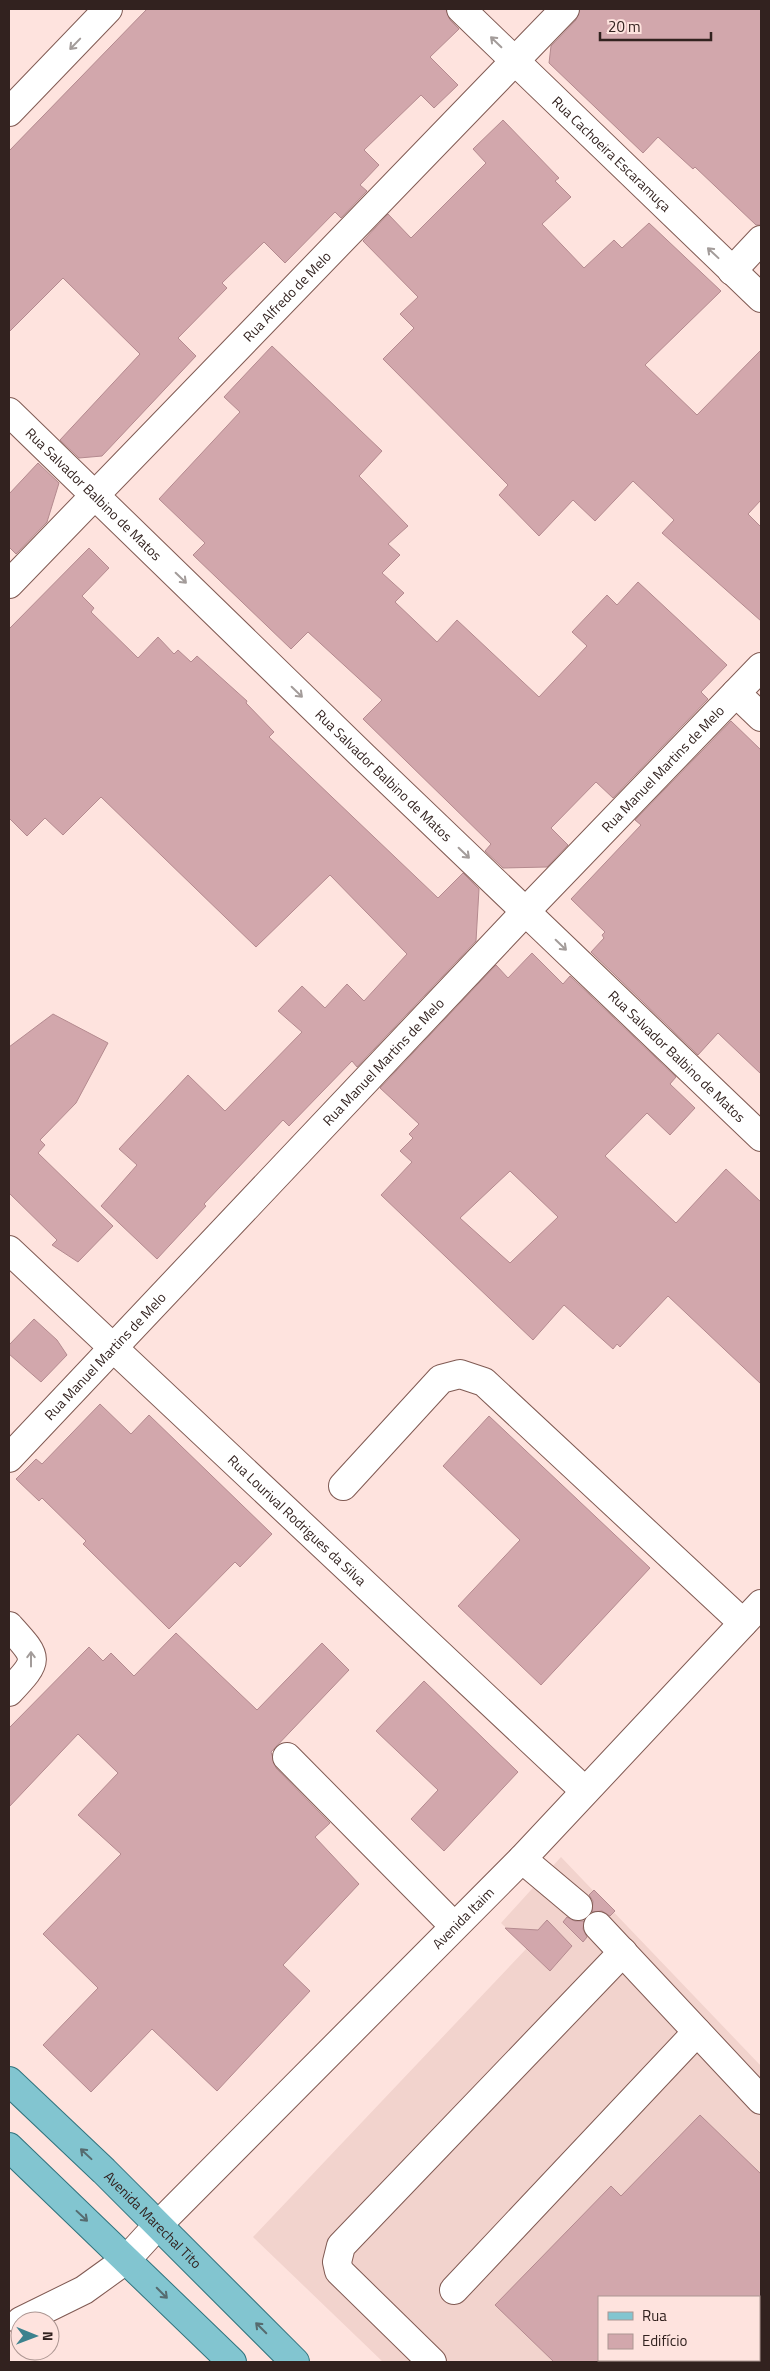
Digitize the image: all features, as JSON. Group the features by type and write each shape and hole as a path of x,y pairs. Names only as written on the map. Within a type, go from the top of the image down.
{"main road":[{"name":"Avenida Marechal Tito","path":"9,2081 158,2225 295,2362"},
{"path":"9,2147 232,2362"}],"street":[{"path":"9,112 108,9"},
{"name":"Rua Cachoeira Escaramuça","path":"461,9 761,298"},
{"name":"Rua Alfredo de Melo","path":"9,584 565,9"},
{"path":"732,271 761,240"},
{"name":"Rua Salvador Balbino de Matos","path":"9,412 525,912 761,1137"},
{"name":"Rua Manuel Martins de Melo","path":"9,1458 525,912 761,667"},
{"path":"736,693 761,717"},
{"name":"Rua Lourival Rodrigues da Silva","path":"9,1250 585,1791"},
{"path":"343,1486 440,1379 460,1374 484,1382 752,1613"},
{"name":"Avenida Itaim","path":"41,2311 84,2290 127,2259 158,2225 522,1859 752,1613"},
{"path":"9,1626 30,1648 32,1655 30,1669 9,1692"},
{"path":"287,1757 454,1926"},
{"path":"522,1859 578,1906"},
{"path":"598,1926 761,2100"},
{"path":"432,2362 339,2271 337,2262 341,2246 623,1952"},
{"path":"454,2290 697,2032"}],"shaded area":[{"path":"561,1857 761,2066 761,2362 383,2362 253,2237 527,1948 501,1923"}],"building":[{"path":"147,9 446,9 450,20 459,29 430,57 458,85 434,108 421,95 364,150 379,165 360,185 367,191 341,218 335,212 285,263 264,242 222,283 227,288 178,338 196,356 102,456 79,458 60,440 140,354 63,278 9,332 9,151"},
{"path":"580,9 761,9 761,225 756,225 695,167 693,169 658,137 643,153 549,63 551,46 576,20"},
{"path":"503,120 559,178 555,181 571,197 542,224 584,268 614,240 622,248 649,223 721,291 645,365 697,415 761,350 761,500 748,514 761,527 761,621 662,533 674,520 633,481 595,521 573,500 539,536 499,495 508,485 383,359 414,328 400,314 418,297 363,241 388,214 411,238 486,163 473,149"},
{"path":"272,346 382,451 359,476 408,526 388,544 400,555 382,573 404,593 395,602 437,642 457,620 539,697 587,646 572,632 607,595 617,605 638,582 727,665 701,692 708,699 613,798 596,782 551,828 568,845 547,867 503,868 485,851 491,844 363,719 382,700 308,632 291,649 193,555 205,543 159,499 240,412 224,397"},
{"path":"38,463 59,483 47,522 16,554 9,547 9,494"},
{"path":"89,548 109,568 82,596 94,608 91,612 138,658 158,637 174,654 178,650 191,662 197,656 247,701 246,703 274,732 269,737 438,898 463,873 479,889 476,941 357,1067 352,1061 289,1126 283,1120 204,1204 206,1206 157,1259 101,1206 137,1165 119,1149 188,1075 225,1111 302,1032 278,1011 302,986 325,1008 347,984 364,1001 407,954 330,875 256,947 101,797 63,835 45,818 27,836 9,818 9,629"},
{"path":"731,721 761,750 761,1074 718,1033 698,1055 591,952 604,938 602,935 605,932 571,899 641,825 635,820"},
{"path":"532,953 563,984 570,976 676,1077 670,1084 695,1108 670,1135 647,1113 605,1156 676,1223 726,1169 761,1202 761,1384 668,1296 620,1347 617,1344 613,1349 564,1305 533,1340 381,1195 412,1162 400,1151 413,1138 409,1134 419,1124 380,1088 496,965 508,978","holes":["510,1171 558,1217 510,1263 460,1218"]},
{"path":"53,1014 108,1043 76,1103 40,1140 45,1145 38,1153 113,1226 78,1262 52,1245 57,1240 9,1193 9,1047"},
{"path":"34,1319 57,1340 67,1355 41,1382 9,1354 9,1345"},
{"path":"100,1404 131,1434 149,1415 272,1534 240,1567 235,1562 169,1629 83,1544 86,1541 42,1498 39,1501 16,1479 36,1459 42,1464"},
{"path":"489,1416 650,1568 541,1685 458,1606 520,1540 443,1466"},
{"path":"176,1633 257,1710 322,1643 349,1670 271,1752 276,1768 330,1823 315,1837 359,1884 283,1965 310,1991 217,2091 152,2029 91,2092 43,2045 98,1988 43,1934 121,1854 78,1815 118,1773 78,1734 9,1807 9,1728 89,1647 103,1661 111,1653 134,1676"},
{"path":"424,1681 518,1772 444,1851 411,1819 438,1790 376,1731"},
{"path":"594,1890 615,1911 610,1916 602,1911 592,1912 593,1901 589,1895"},
{"path":"567,1917 575,1921 584,1921 583,1929 587,1937 583,1942 563,1922"},
{"path":"547,1920 572,1946 550,1971 505,1928 538,1930"},
{"path":"700,2115 761,2174 761,2297 598,2296 599,2362 554,2362 495,2305 611,2186 621,2196"}]}
